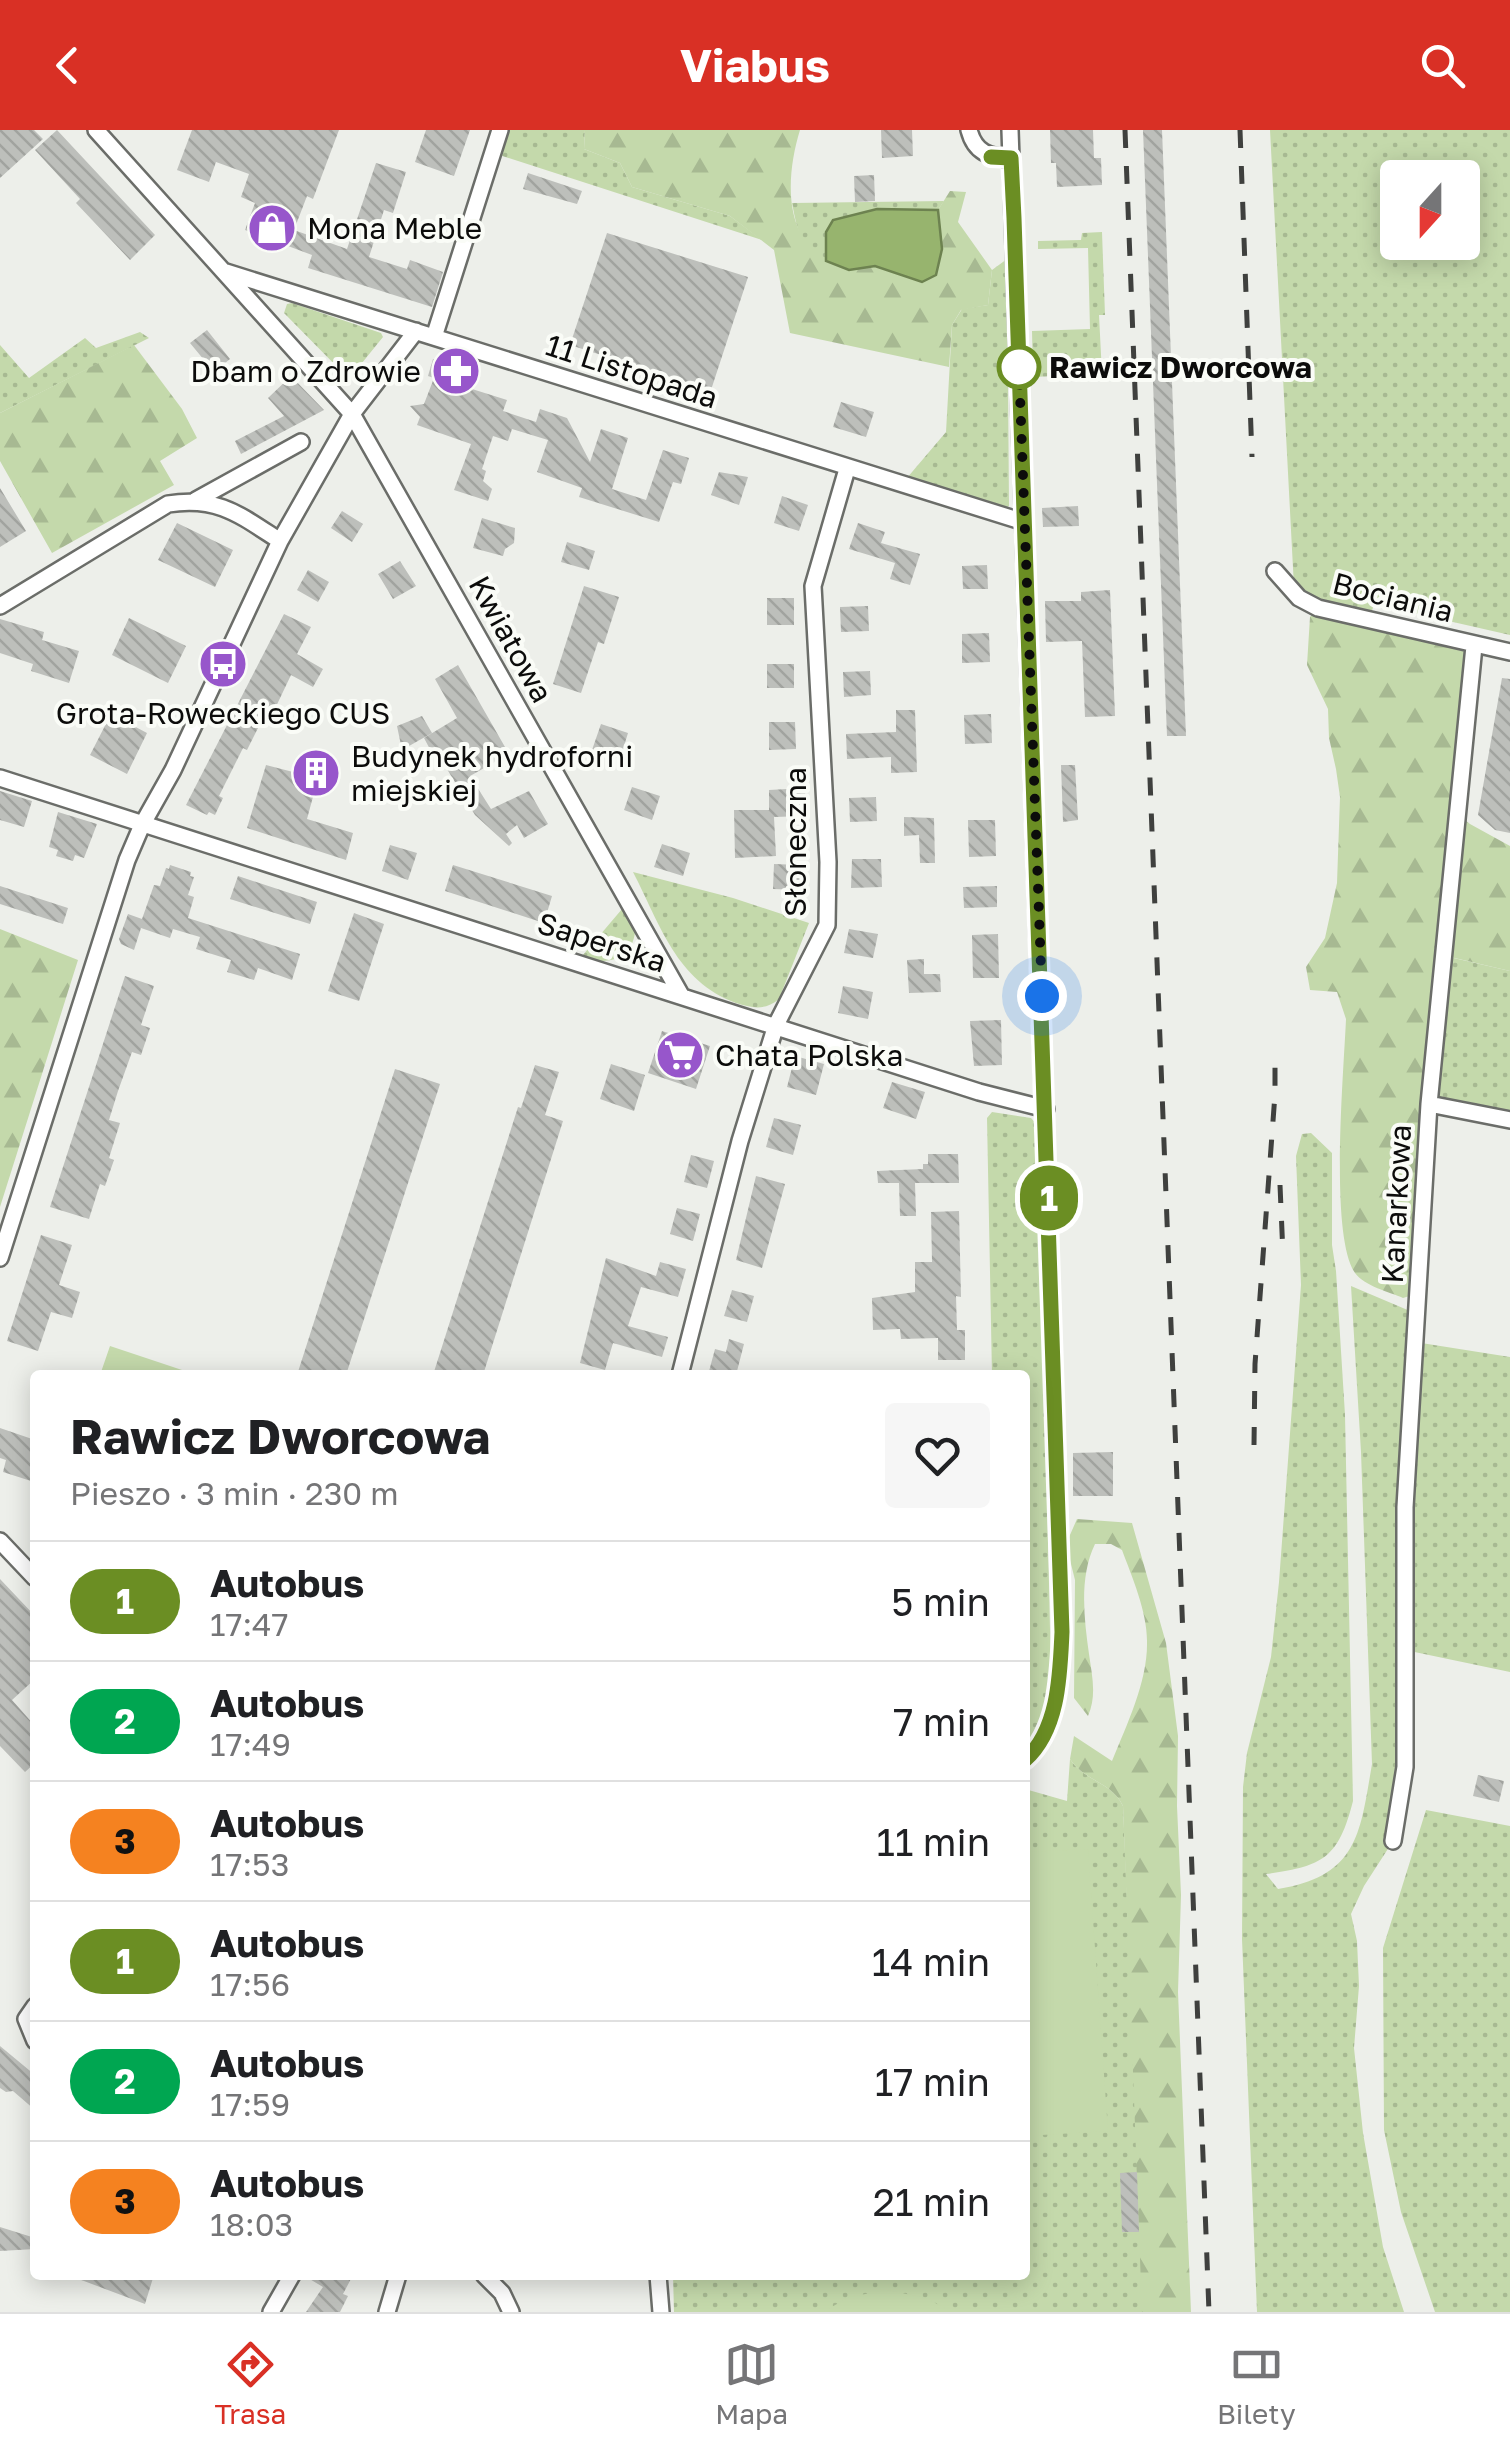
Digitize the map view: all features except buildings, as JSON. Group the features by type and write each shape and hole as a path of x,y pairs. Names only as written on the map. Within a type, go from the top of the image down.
{"street":[{"name":"Kwiatowa","path":"96,130 352,414 681,996"},
{"path":"434,336 500,130"},
{"path":"968,130 979,151 991,157 1011,158"},
{"path":"1010,130 1062,1648 1047,1731 1030,1755"},
{"name":"11 Listopada","path":"225,272 1024,522"},
{"path":"0,1258 122,877 142,826 174,770 280,541 352,414 416,331"},
{"path":"0,606 168,504 196,500 301,442"},
{"name":"Słoneczna","path":"681,1370 740,1141 776,1025 827,926 828,862 813,586 846,469"},
{"path":"196,500 231,509 280,541"},
{"name":"Bociania","path":"1275,570 1299,598 1318,608 1510,652"},
{"name":"Kanarkowa","path":"1393,1841 1405,1767 1406,1507 1429,1104 1474,646"},
{"name":"Saperska","path":"0,778 980,1092 1046,1109"},
{"path":"1429,1104 1510,1120"},
{"path":"0,1541 30,1573"},
{"path":"271,2312 289,2280"},
{"path":"387,2312 397,2280"},
{"path":"489,2280 502,2293 511,2312"},
{"path":"658,2280 660,2312"}],"green space":[{"path":"500,130 585,130 584,149 620,163 632,187 730,216 762,240 493,153"},
{"path":"585,130 800,130 791,192 799,231 810,247 825,260 845,268 882,268 922,282 942,249 938,210 950,191 966,192 958,222 992,270 988,305 961,310 952,325 949,367 790,333 774,250 730,216 632,187 620,163 584,149"},
{"path":"1270,130 1510,130 1510,635 1374,604 1369,621 1318,608 1294,587"},
{"path":"944,201 938,210 877,209 833,220 825,243 826,261 805,244 792,203"},
{"path":"1102,232 1102,374 1033,377 1032,331 1090,329 1088,248 1038,249 1038,241 1081,240 1082,233"},
{"path":"1007,259 1009,506 997,514 901,485 946,432 952,325 962,309 988,305 992,270"},
{"path":"287,304 381,333 383,337 349,379 284,313"},
{"path":"140,332 149,338 0,413 0,345 29,378 85,338 96,348"},
{"path":"134,345 182,409 197,438 160,461 174,485 52,553 0,461 0,413"},
{"path":"1318,608 1474,646 1451,809 1510,846 1510,971 1446,956 1419,1293 1403,1298 1359,1278 1347,1253 1340,1189 1346,1019 1337,992 1310,990 1306,967 1325,938 1337,883 1340,797 1328,709 1307,665 1310,617"},
{"path":"633,872 809,923 779,999 763,1007 748,1006 715,993 698,981 672,949"},
{"path":"628,902 636,924 627,951 614,959 577,962"},
{"path":"0,929 78,960 0,1207"},
{"path":"1445,956 1510,971 1510,1120 1429,1104"},
{"path":"992,1112 1031,1118 1039,1127 1051,1675 1042,1721 1030,1739 1030,1370 992,1370 987,1118"},
{"path":"1311,1133 1332,1153 1332,1245 1345,1415 1353,1801 1341,1836 1325,1857 1301,1868 1266,1874 1278,1889 1305,1883 1340,1862 1358,1831 1372,1764 1351,1286 1417,1314 1415,1342 1510,1357 1510,1672 1405,1650 1405,1767 1393,1841 1351,1914 1357,1941 1359,1986 1354,2048 1363,2133 1383,2247 1404,2312 1257,2312 1242,1939 1243,1787 1247,1753 1271,1657 1279,1582 1301,1285 1296,1156 1302,1134"},
{"path":"110,1346 182,1370 102,1370"},
{"path":"1077,1519 1132,1523 1166,1643 1178,1736 1178,1992 1191,2312 1142,2312 1123,1806 1112,1792 1070,1759 1074,1736 1112,1761 1140,1687 1146,1630 1122,1550 1111,1544 1095,1544 1084,1598 1093,1685 1088,1716 1074,1698 1075,1580 1066,1544"},
{"path":"1070,1759 1112,1792 1123,1806 1145,2312 674,2312 673,2280 1030,2280 1030,1790 1067,1801"},
{"path":"1426,1810 1510,1826 1510,2312 1435,2312 1401,2212 1384,2130 1383,1948"},
{"path":"1088,1849 1108,2131 1030,2136 1030,1852"},
{"path":"887,2290 926,2298 952,2312 823,2312 849,2297"}],"shaded area":[{"path":"877,209 938,210 942,249 936,275 922,282 875,266 849,270 826,261 826,232 833,220"}],"railway":[{"path":"1125,130 1209,2312"},
{"path":"1240,130 1252,457"},
{"path":"1254,1445 1255,1364 1275,1050"},
{"path":"1280,1185 1283,1255"}],"bus line":[{"name":"1","path":"991,157 1011,158 1014,218 1062,1632 1061,1665 1047,1731 1030,1755"}],"place":[{"name":"Mona Meble","path":"272,228"},
{"name":"Rawicz Dworcowa","path":"1019,367"},
{"name":"Dbam o Zdrowie","path":"456,371"},
{"name":"Grota-Roweckiego CUS","path":"223,664"},
{"name":"Budynek hydroforni miejskiej","path":"316,773"},
{"name":"Chata Polska","path":"680,1055"}],"route":[{"path":"1019,367 1042,996"}]}
